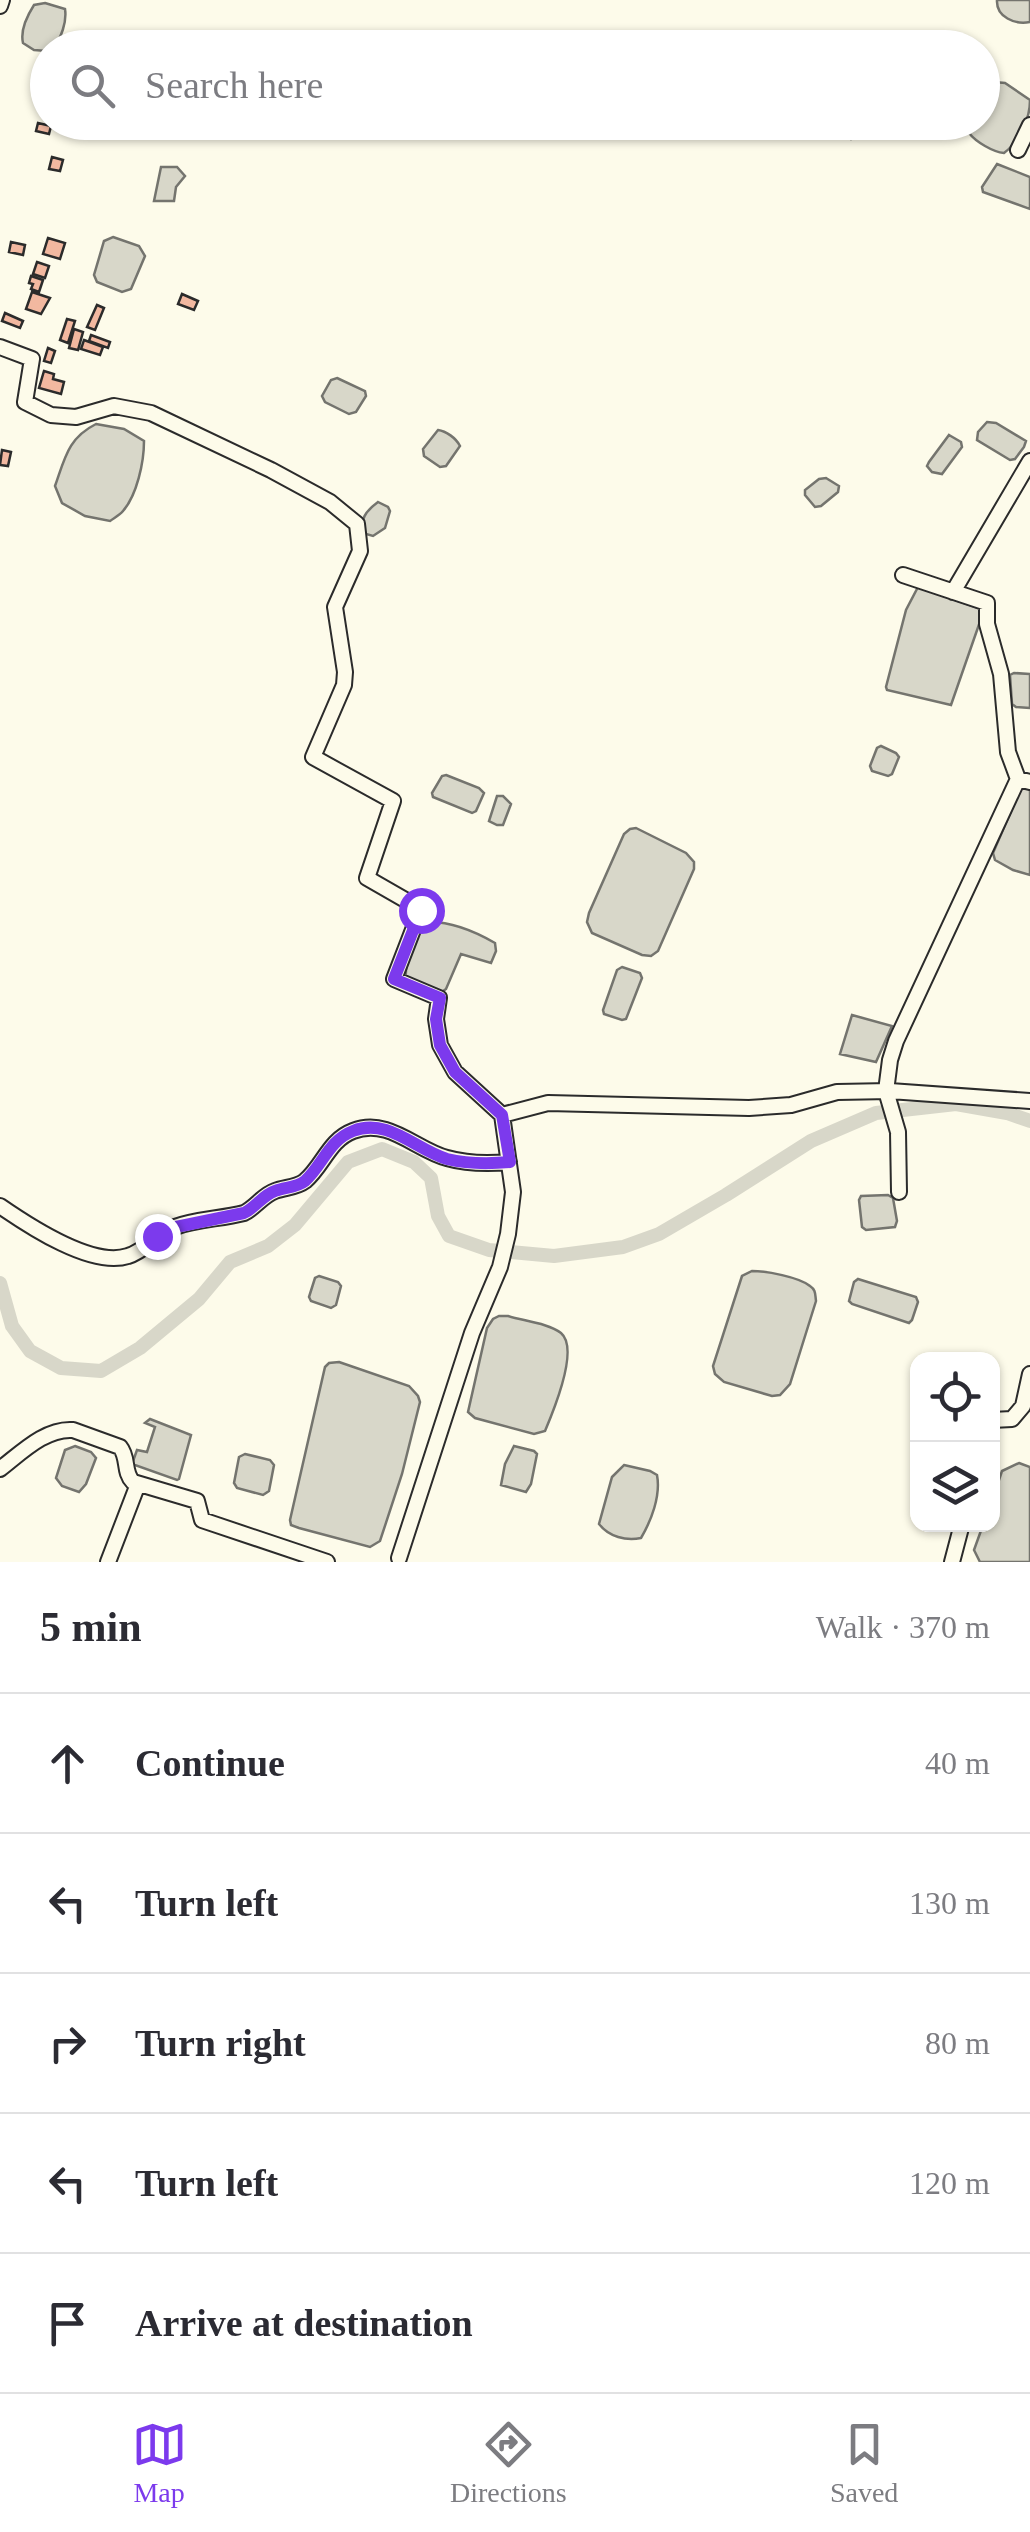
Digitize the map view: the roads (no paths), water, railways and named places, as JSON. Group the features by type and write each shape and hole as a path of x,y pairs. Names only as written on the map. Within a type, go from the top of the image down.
{"street":[{"path":"1018,150 1030,125"},
{"path":"0,347 32,359 25,402 51,414 76,417 114,406 151,413 271,470 330,502 357,524 360,550 335,607 344,685 313,757 393,801 367,878 421,910 394,979 440,998 436,1019 440,1045 455,1072 502,1115 514,1192 500,1267 472,1332 403,1561"},
{"path":"953,592 1030,461"},
{"path":"899,1192 898,1132 886,1096 890,1060 1024,780 1008,752 1001,674 987,624 987,604 903,575"},
{"path":"502,1115 548,1103 749,1108 791,1105 837,1092 1030,1101"},
{"path":"0,1206 58,1240 85,1252 116,1258 134,1254 176,1227 244,1213 268,1194 299,1185 330,1147 356,1129 391,1131 442,1157 462,1162 510,1162"},
{"path":"1000,1419 1012,1418 1023,1406 1030,1374"},
{"path":"0,1469 48,1434 73,1430 120,1448 124,1452 126,1476 133,1482 197,1501 202,1520 328,1562"},
{"path":"108,1562 138,1484"},
{"path":"952,1562 960,1532"}],"waterway":[{"path":"0,1283 12,1326 30,1351 61,1368 101,1371 140,1348 199,1299 230,1262 268,1246 295,1225 348,1162 382,1149 414,1162 431,1178 438,1216 449,1236 489,1250 554,1256 623,1247 659,1234 811,1141 876,1113 956,1104 1030,1121"}]}
